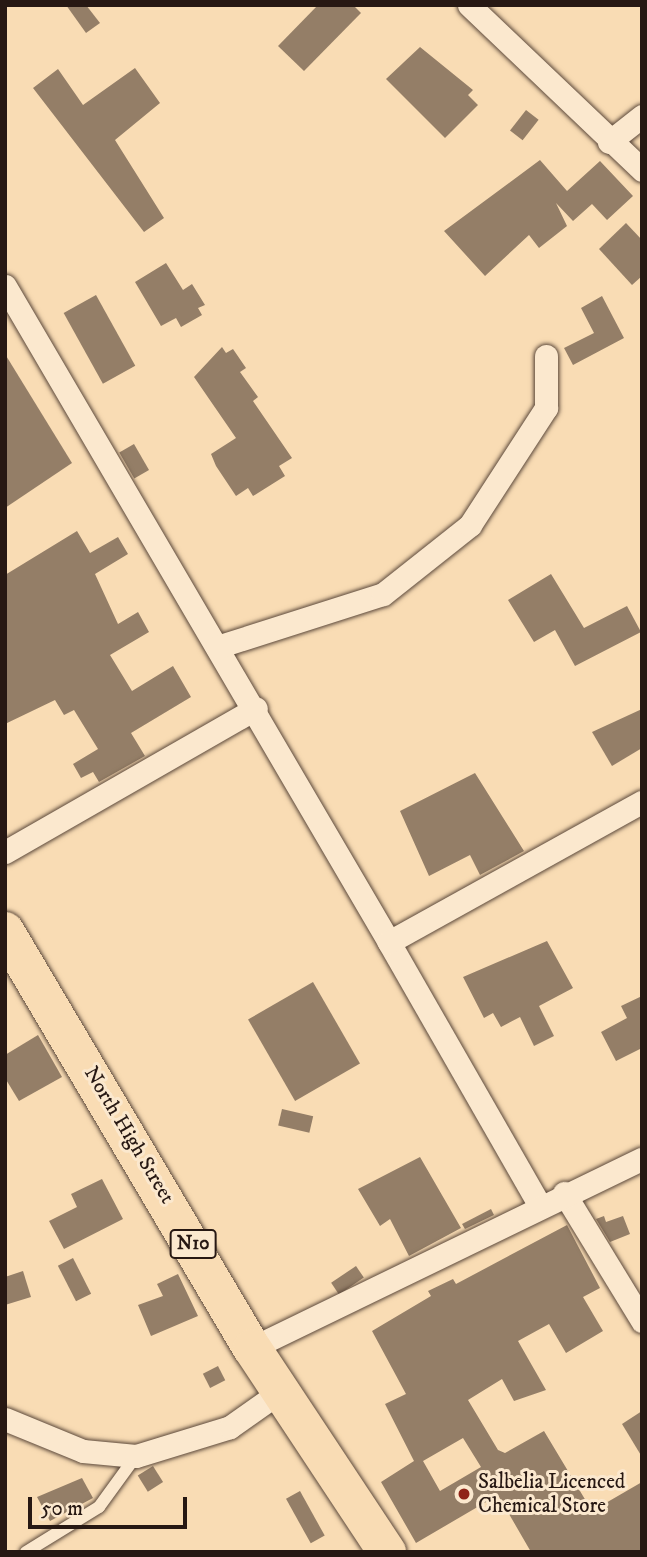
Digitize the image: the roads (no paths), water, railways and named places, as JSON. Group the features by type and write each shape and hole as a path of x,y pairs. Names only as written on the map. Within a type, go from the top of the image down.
{"highway":[{"name":"North High Street","path":"5,931 252,1348 387,1552"}],"street":[{"path":"469,5 609,142 642,170"},
{"path":"609,142 642,116"},
{"path":"5,286 217,647 256,708 540,1206"},
{"path":"217,647 383,594 470,525 545,408 546,355"},
{"path":"5,852 256,708"},
{"path":"389,942 642,802"},
{"path":"252,1348 564,1193 642,1159"},
{"path":"564,1193 642,1321"},
{"path":"5,1419 83,1451 136,1456 230,1427 281,1391"}],"lane":[{"path":"26,1552 99,1507 136,1456"}],"place":[{"name":"Salbelia Licenced Chemical Store","path":"464,1494"}]}
